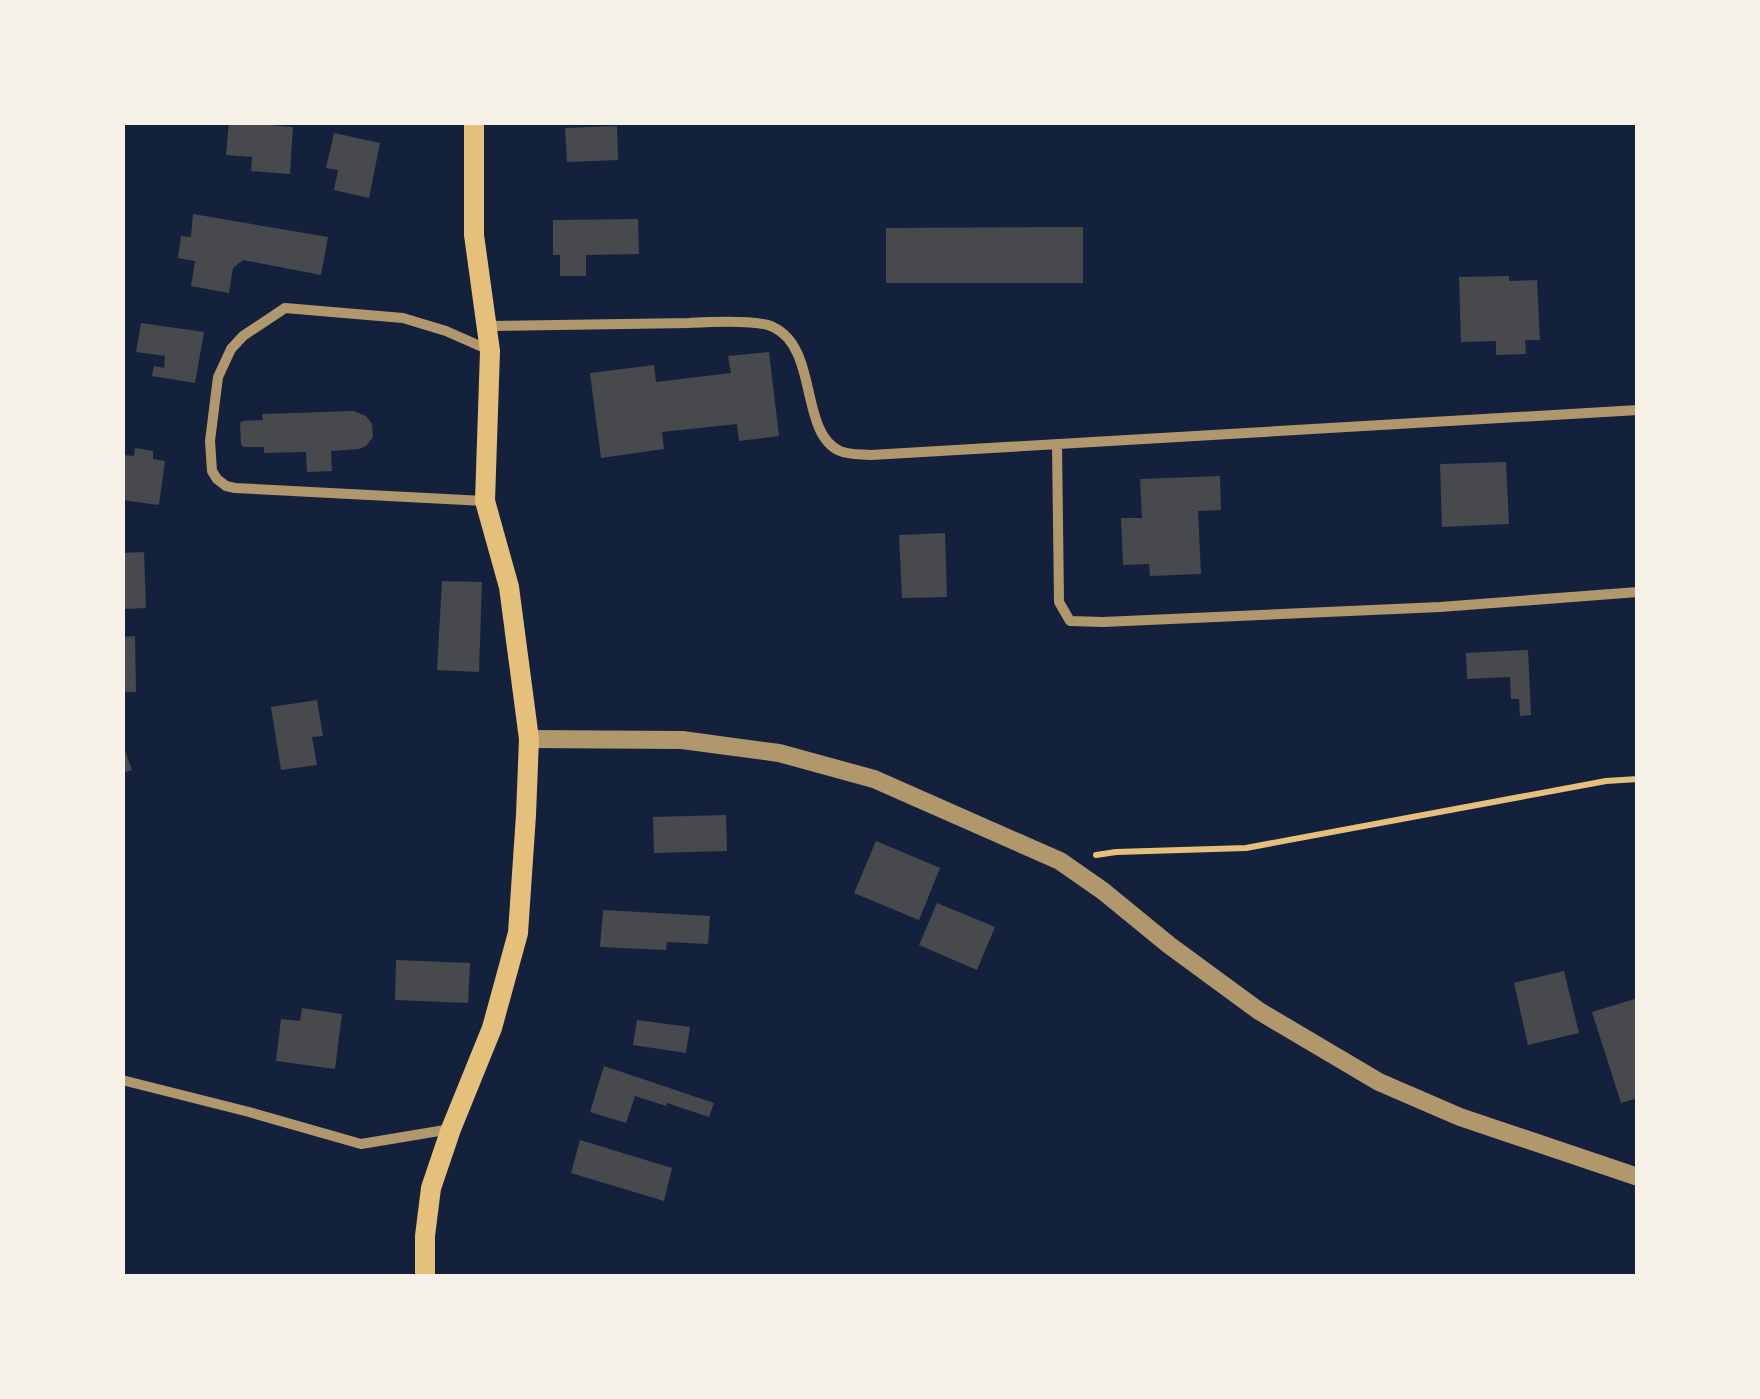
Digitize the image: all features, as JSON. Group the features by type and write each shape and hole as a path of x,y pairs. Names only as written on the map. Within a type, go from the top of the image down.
{"main road":[{"path":"425,1276 431,1188 492,1028 518,934 529,739 509,587 486,501 490,350 474,235 474,122"}],"street":[{"path":"486,501 234,488 226,486 212,471 210,442 218,377 231,350 243,336 285,308 403,318 490,350"},
{"path":"488,326 724,322 770,325 787,336 801,360 818,426 832,446 844,453 900,454 1638,410"},
{"path":"1057,444 1059,602 1070,621 1440,607 1638,592"},
{"path":"529,739 682,740 780,753 874,780 1060,861 1259,1011 1379,1082 1460,1118 1638,1178"},
{"path":"122,1080 361,1144 451,1130"}],"path":[{"path":"1060,861 1116,852 1246,848 1606,781 1638,779"}],"building":[{"path":"229,122 293,127 290,174 251,171 252,157 226,155"},
{"path":"617,126 618,160 567,162 565,128"},
{"path":"334,133 380,143 369,198 334,190 338,170 326,168"},
{"path":"193,214 328,237 321,275 243,260 233,268 229,293 191,286 195,261 178,258 181,236 191,237"},
{"path":"638,219 639,254 586,255 586,276 560,276 560,255 553,255 553,220"},
{"path":"1083,227 1083,283 886,283 886,228"},
{"path":"1509,276 1509,281 1537,280 1540,340 1525,340 1526,354 1496,355 1496,341 1461,342 1459,277"},
{"path":"141,323 204,332 195,383 152,376 154,366 164,368 165,356 136,352"},
{"path":"769,352 779,436 739,441 737,424 662,432 664,449 601,458 590,373 654,365 656,382 731,373 728,356"},
{"path":"354,411 372,424 373,437 359,449 331,451 332,471 307,472 306,452 264,453 264,447 241,445 240,423 263,420 262,414"},
{"path":"135,448 153,451 153,459 165,461 159,505 122,500 122,455 134,456"},
{"path":"1506,462 1509,524 1442,527 1440,464"},
{"path":"1220,476 1221,510 1198,511 1201,574 1150,576 1149,564 1123,565 1121,518 1142,518 1140,479"},
{"path":"945,533 947,597 902,598 899,535"},
{"path":"144,552 146,608 122,609 122,553"},
{"path":"442,581 482,582 479,672 437,670"},
{"path":"135,636 136,692 122,692 122,637"},
{"path":"1528,650 1531,715 1520,716 1519,699 1511,699 1510,677 1467,679 1466,653"},
{"path":"317,700 323,736 312,737 317,765 281,770 271,707"},
{"path":"122,742 132,770 122,773"},
{"path":"726,815 727,851 654,853 653,817"},
{"path":"876,841 940,868 919,920 854,893"},
{"path":"937,903 995,927 977,970 919,945"},
{"path":"603,910 710,916 708,944 667,942 666,950 600,947"},
{"path":"396,960 470,963 468,1003 395,1000"},
{"path":"1564,971 1579,1033 1528,1045 1514,983"},
{"path":"1638,998 1638,1098 1621,1103 1592,1012"},
{"path":"302,1008 342,1014 335,1069 276,1061 281,1019 300,1021"},
{"path":"637,1020 690,1027 686,1053 633,1045"},
{"path":"604,1066 714,1103 709,1117 635,1096 626,1123 590,1112"},
{"path":"580,1140 672,1168 664,1201 571,1173"}]}
